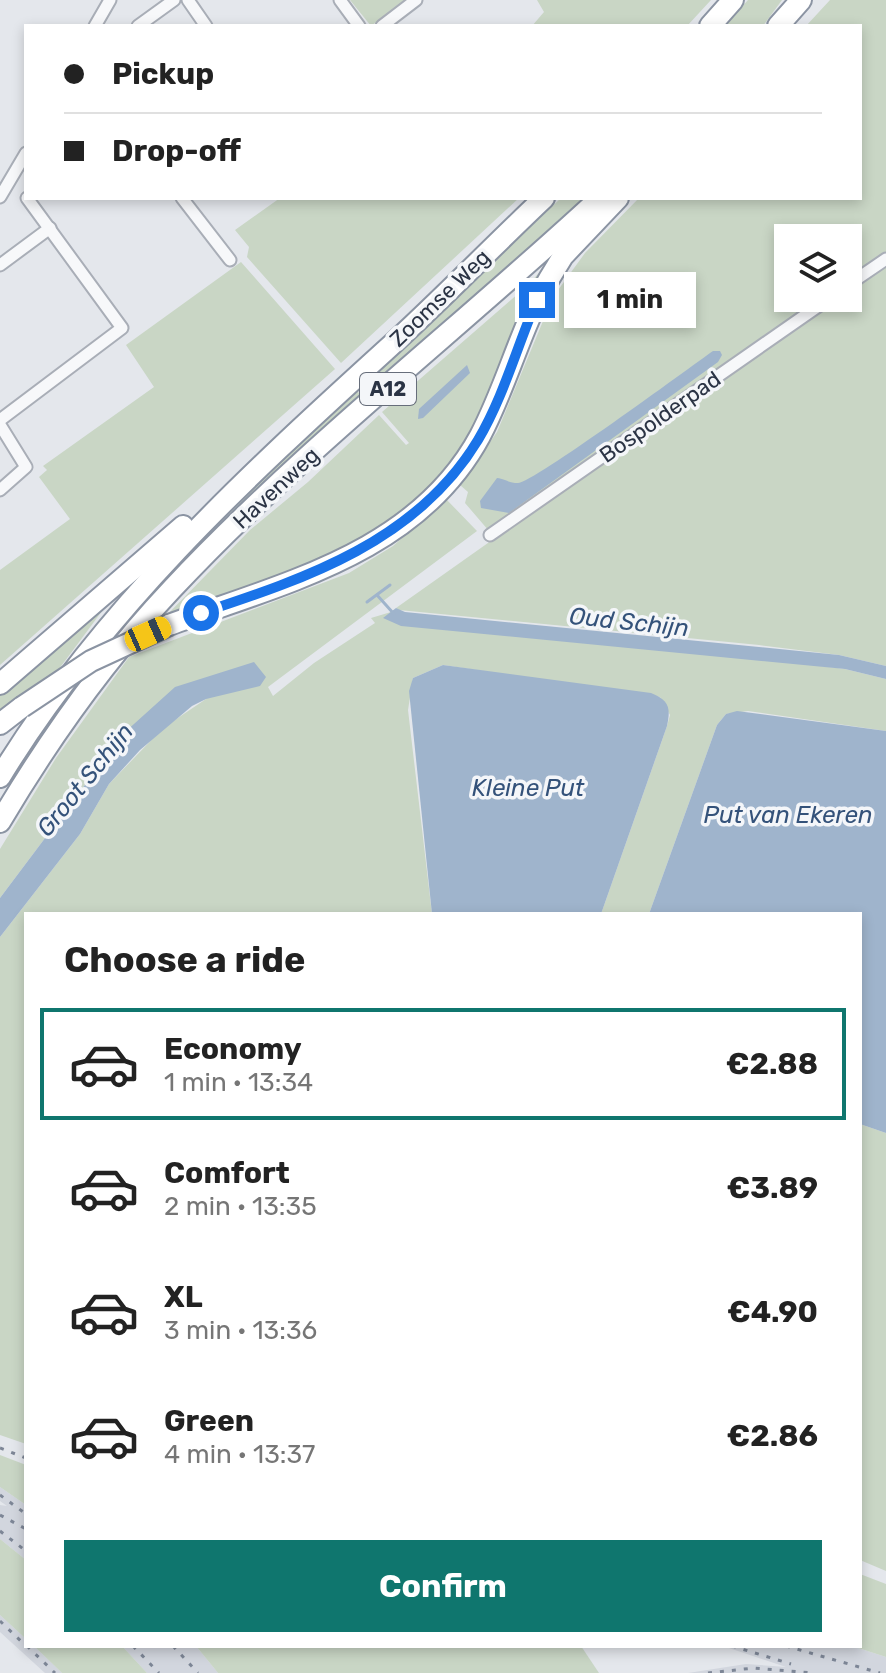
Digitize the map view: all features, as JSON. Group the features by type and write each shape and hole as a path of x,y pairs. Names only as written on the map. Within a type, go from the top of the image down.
{"highway":[{"path":"712,24 733,0"},
{"path":"780,24 801,0"},
{"name":"Zoomse Weg","path":"299,428 388,348 542,200"},
{"name":"Havenweg","path":"0,822 85,695 180,581 302,463 598,200"},
{"path":"0,724 91,661 169,625 332,566 394,529 444,484 478,439 549,279 563,256 616,200"},
{"path":"0,684 261,454 299,428"},
{"name":"Havenweg","path":"0,777 46,707 117,616 185,541 299,428"}],"street":[{"path":"96,24 110,0"},
{"path":"141,24 174,0"},
{"path":"188,0 205,24"},
{"path":"340,0 358,24"},
{"path":"385,24 416,0"},
{"path":"1,194 24,158"},
{"path":"11,178 24,195"},
{"path":"0,490 20,476 26,467 0,422 122,328 28,200"},
{"path":"184,200 230,260"},
{"path":"0,265 50,228"},
{"path":"862,275 886,259"},
{"name":"Bospolderpad","path":"490,535 810,312"}],"shaded area":[{"path":"0,1487 24,1504 24,1558 0,1539 0,1505 7,1506 0,1501"},
{"path":"0,1615 24,1637 24,1648 36,1648 62,1673 45,1673 0,1632"},
{"path":"124,1648 198,1648 218,1673 147,1673"},
{"path":"729,1648 858,1648 886,1657 886,1673 688,1673 746,1664 786,1667"}],"green space":[{"path":"350,0 406,0 374,24 369,24"},
{"path":"537,0 711,0 689,24 534,24 544,12"},
{"path":"748,0 782,0 764,24 727,24"},
{"path":"830,0 886,0 886,666 839,655 759,645 396,608 495,538 465,503 468,492 460,485 497,432 553,297 585,253 637,200 862,200 862,24 808,24"},
{"path":"277,200 517,200 341,363 247,257 249,247 235,230"},
{"path":"559,200 587,200 368,397 360,387"},
{"path":"557,253 484,413 460,452 415,504 367,542 163,619 250,530 308,482 379,415 406,445 409,443 382,412 527,286"},
{"path":"241,262 335,369 0,665 0,570 70,519 39,477 47,470 43,466 154,387 126,345"},
{"path":"356,390 365,399 118,639 103,647 226,515"},
{"path":"446,499 477,531 268,687 273,696 314,663 375,623 371,618 391,612 845,669 886,679 886,731 748,711 726,714 717,725 650,912 602,912 670,715 660,697 443,665 413,678 408,710 432,912 24,912 24,1443 0,1435 0,937 80,834 109,784 163,728 206,699 211,686 124,733 0,898 0,849 56,758 129,657 349,573 393,546"},
{"path":"114,595 56,673 0,717 0,692"},
{"path":"862,1125 886,1133 886,1571 862,1561"},
{"path":"0,1455 24,1464 24,1504 0,1487"},
{"path":"0,1539 24,1558 24,1637 0,1615"},
{"path":"862,1575 886,1584 886,1657 858,1648 862,1648"},
{"path":"36,1648 124,1648 147,1673 62,1673"},
{"path":"198,1648 582,1648 599,1673 218,1673"}],"water":[{"path":"713,351 720,351 722,355 718,362 509,513 481,508 480,501 497,478 518,483 530,478"},
{"path":"467,365 470,373 423,418 418,419 419,409"},
{"path":"396,608 405,612 839,655 886,666 886,679 845,669 401,626 383,618"},
{"path":"254,662 266,677 260,686 206,699 192,706 140,750 109,784 80,834 0,937 0,898 124,733 175,687"},
{"name":"Kleine Put","path":"443,665 651,693 665,702 669,714 667,726 602,912 432,912 409,691 413,678"},
{"name":"Put van Ekeren","path":"737,711 886,731 886,1133 862,1125 862,912 650,912 717,725 726,714"}],"waterway":[{"name":"Oud Schijn","path":"367,602 390,585"},
{"name":"Oud Schijn","path":"377,595 394,614"}],"railway":[{"path":"0,1448 24,1457"},
{"path":"0,1495 24,1513"},
{"path":"0,1515 24,1528"},
{"path":"0,1531 24,1549"},
{"path":"0,1621 24,1644"},
{"path":"29,1648 55,1673"},
{"path":"135,1648 159,1673"},
{"path":"175,1648 198,1673"},
{"path":"739,1648 791,1664"},
{"path":"793,1648 880,1673"},
{"path":"708,1673 754,1668 812,1673"}],"route":[{"path":"201,613 332,566 377,541 415,514 438,491 478,439 501,393 537,300"}],"water label":[{"name":"Groot Schijn","path":"85,780"}]}
